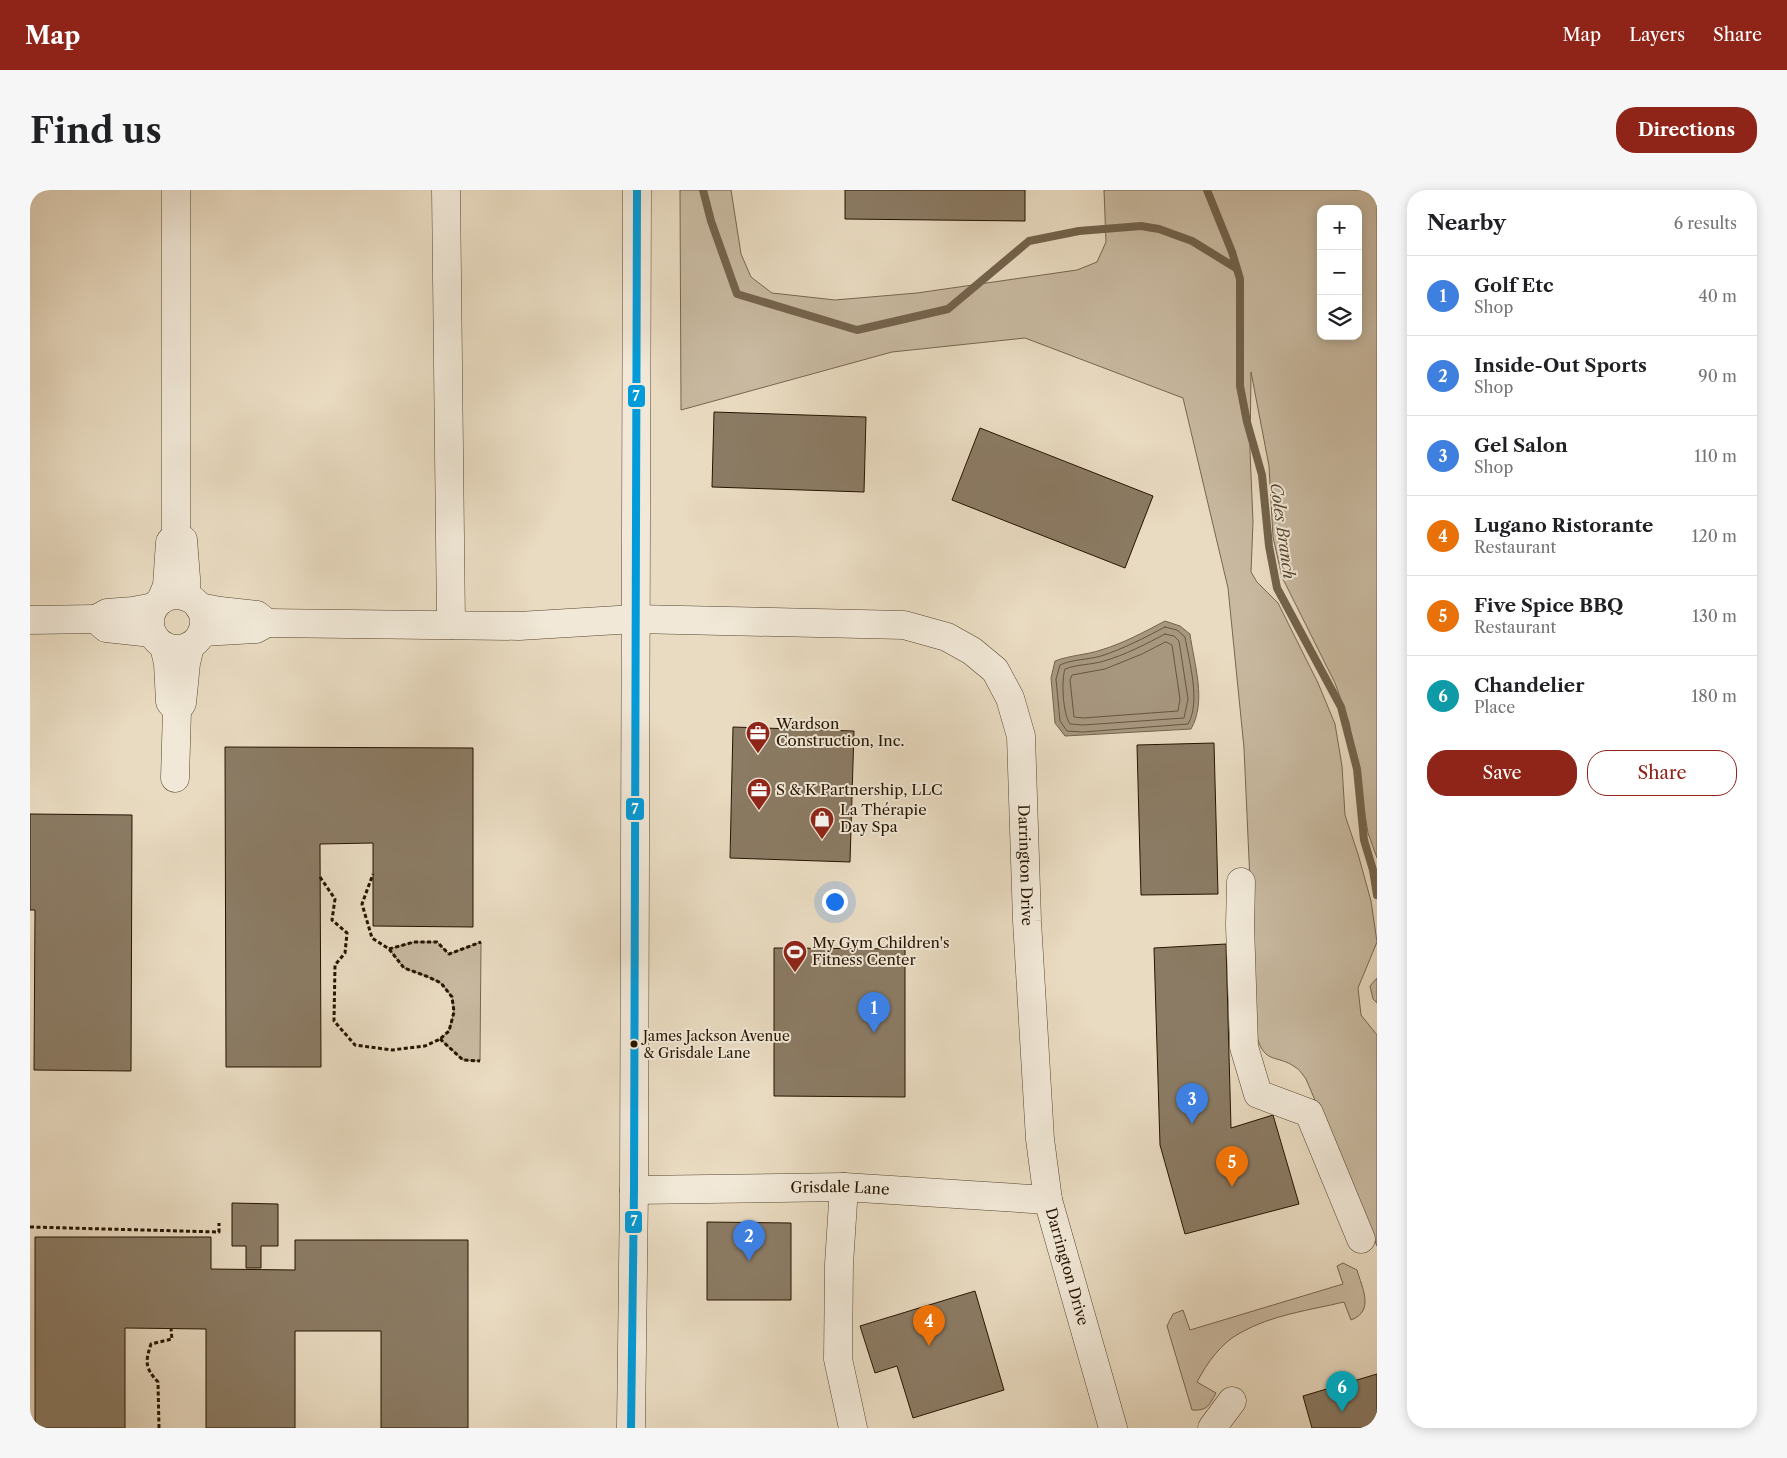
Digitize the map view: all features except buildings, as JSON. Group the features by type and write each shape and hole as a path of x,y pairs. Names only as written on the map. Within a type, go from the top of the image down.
{"street":[{"path":"175,778 177,710 170,702 168,663 176,621 167,586 170,542 176,535 176,190"},
{"path":"446,190 451,625"},
{"path":"631,1428 634,1190 637,190"},
{"name":"Darrington Drive","path":"30,620 96,619 106,613 133,611 176,621 256,629 267,623 519,626 635,619 904,625 947,637 972,651 994,670 1010,698 1021,736 1027,929 1040,1139 1048,1200 1113,1428"},
{"path":"1241,882 1240,925 1244,1047 1258,1094 1309,1113 1361,1239"},
{"path":"844,1187 839,1264 838,1359 853,1428"},
{"name":"Grisdale Lane","path":"634,1190 844,1187 1048,1200"},
{"path":"1212,1428 1232,1400"}],"path":[{"path":"320,877 335,899 332,920 347,933 345,953 335,965 334,1020 355,1045 392,1050 426,1046 440,1039 449,1031 454,1012 452,997 441,983 404,968 389,949 372,938 362,904 373,874"},
{"path":"389,949 414,942 436,942 449,954 481,942"},
{"path":"440,1039 463,1060 480,1061"},
{"path":"30,1227 218,1232 219,1223"},
{"path":"159,1428 158,1382 148,1372 146,1359 151,1344 172,1340 171,1328"}],"shaded area":[{"path":"680,190 731,190 741,254 751,277 772,293 835,300 917,293 1077,270 1097,262 1106,242 1104,190 1377,190 1377,858 1368,833 1349,722 1335,683 1282,577 1273,537 1269,466 1251,372 1250,451 1253,522 1251,572 1257,582 1278,603 1318,683 1335,724 1342,766 1345,815 1371,901 1377,942 1358,988 1361,1015 1377,1035 1377,1246 1306,1079 1301,1072 1289,1063 1272,1058 1264,1052 1257,1037 1244,748 1228,588 1183,398 1025,338 892,352 681,410"},
{"path":"414,942 437,942 449,954 481,942 480,1061 463,1060 440,1039 449,1031 454,1012 452,997 441,983 404,968 389,949"},
{"path":"1377,978 1377,1003 1373,999 1370,986"},
{"path":"1343,1263 1357,1270 1364,1291 1365,1305 1363,1311 1358,1316 1351,1320 1344,1302 1278,1317 1240,1333 1215,1354 1197,1382 1216,1393 1207,1407 1201,1410 1192,1410 1167,1326 1173,1314 1183,1310 1190,1330 1343,1284 1337,1266"}],"water":[{"path":"1165,621 1180,626 1190,634 1199,695 1196,718 1191,729 1065,736 1055,723 1051,678 1055,661 1109,647"}],"waterway":[{"path":"703,190 711,221 737,294 857,330 948,309 1029,241 1079,231 1141,226 1159,229 1192,241 1236,268"},
{"name":"Coles Branch","path":"1207,190 1232,252 1240,279 1240,386 1247,422 1262,475 1269,546 1277,588 1341,707 1357,769 1364,840 1373,870 1377,895"}],"transit line":[{"name":"7","path":"631,1428 634,1190 637,190"}],"place":[{"name":"Wardson Construction, Inc.","path":"758,754"},
{"name":"S & K Partnership, LLC","path":"759,811"},
{"name":"La Thérapie Day Spa","path":"822,840"},
{"name":"My Gym Children's Fitness Center","path":"795,973"},
{"name":"Golf Etc","path":"874,1033"},
{"name":"James Jackson Avenue & Grisdale Lane","path":"634,1044"},
{"name":"Gel Salon","path":"1192,1124"},
{"name":"Five Spice BBQ","path":"1232,1187"},
{"name":"Inside-Out Sports","path":"749,1261"},
{"name":"Lugano Ristorante","path":"929,1346"},
{"name":"Chandelier","path":"1342,1412"}]}
